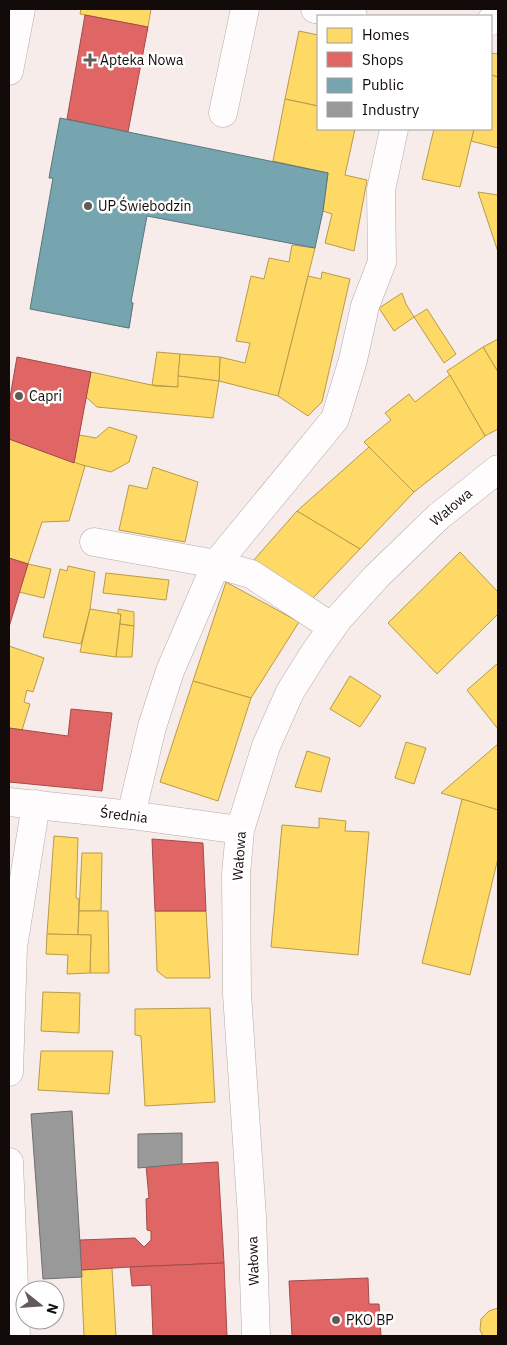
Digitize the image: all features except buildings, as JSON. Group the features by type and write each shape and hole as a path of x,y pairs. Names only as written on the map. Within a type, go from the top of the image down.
{"street":[{"path":"9,71 20,9"},
{"path":"223,113 245,9"},
{"path":"315,9 348,15"},
{"path":"132,815 152,727 170,671 216,564 334,419 353,360 365,306 382,262 381,190 394,130"},
{"name":"Wałowa","path":"256,1336 252,1217 237,994 236,874 240,830 266,746 290,692 332,627 376,577 438,517 498,469"},
{"path":"94,542 216,564 251,574 332,627"},
{"name":"Średnia","path":"9,802 132,815 240,830"},
{"path":"9,1072 13,947 36,804"},
{"path":"9,1162 16,1336"}],"place":[{"name":"Apteka Nowa","path":"90,60"},
{"name":"UP Świebodzin","path":"88,206"},
{"name":"Capri","path":"19,396"},
{"name":"PKO BP","path":"336,1320"}]}
